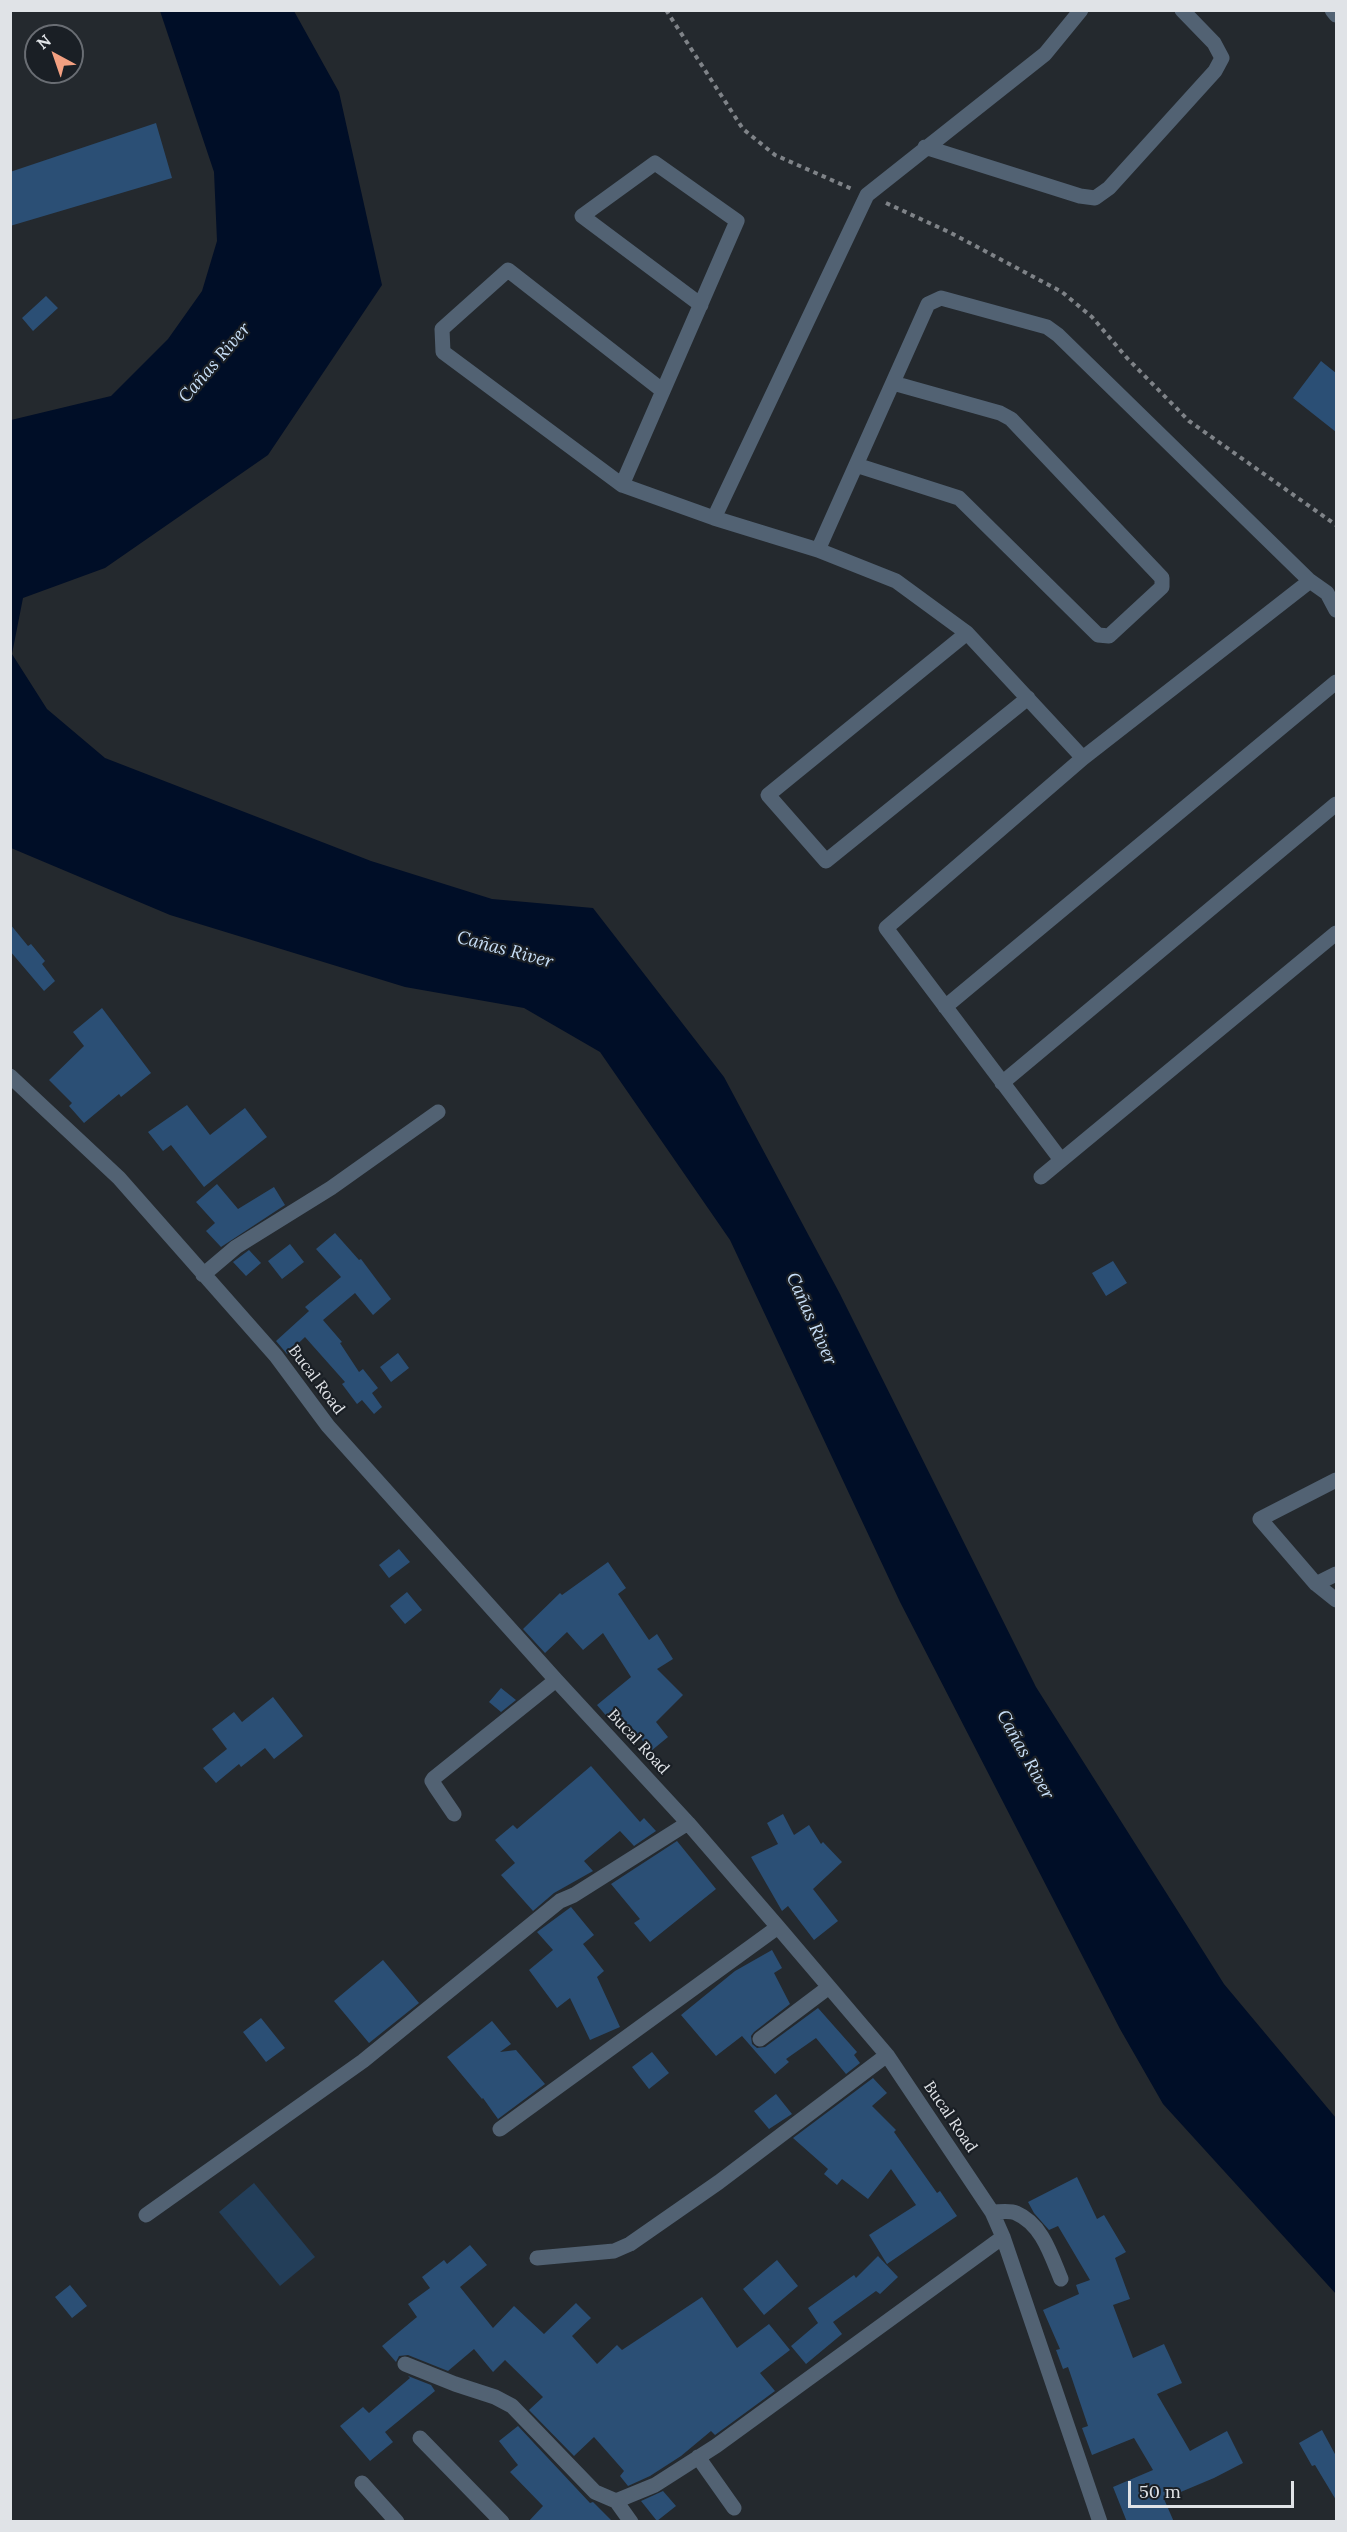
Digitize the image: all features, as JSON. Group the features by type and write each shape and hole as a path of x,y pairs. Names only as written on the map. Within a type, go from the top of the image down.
{"street":[{"path":"714,518 867,195 1045,54 1081,10"},
{"path":"925,147 1080,196 1095,198 1109,188 1185,105 1215,71 1222,58 1214,43 1182,10"},
{"path":"1332,10 1336,15"},
{"path":"622,485 701,304 737,221 655,163 582,216 701,304"},
{"path":"663,391 508,270 442,328 443,352 622,485 714,518 818,550 896,581 967,633 1083,758"},
{"path":"818,550 928,304 941,298 1047,327 1058,335 1310,581 1327,592 1336,610"},
{"path":"856,465 959,498 1098,635 1109,636 1162,587 1162,578 1011,419 1000,412 893,383"},
{"path":"1061,1160 886,928 1083,758 1310,581"},
{"path":"967,633 768,795 826,861 1028,698"},
{"path":"945,1007 1336,682"},
{"path":"1002,1083 1336,804"},
{"path":"1041,1178 1336,933"},
{"name":"Bucal Road","path":"10,1076 119,1178 276,1356 328,1426 688,1823 886,2055 992,2212 1003,2237 1100,2522"},
{"path":"203,1275 236,1247 330,1188 438,1112"},
{"path":"1336,1480 1260,1519 1316,1584 1336,1600"},
{"path":"1316,1584 1336,1574"},
{"path":"454,1814 432,1781 434,1778 556,1680"},
{"path":"146,2215 363,2061 560,1901 574,1895 688,1823"},
{"path":"500,2129 778,1927"},
{"path":"760,2039 829,1987"},
{"path":"537,2258 614,2251 630,2244 719,2182 886,2055"},
{"path":"992,2212 1015,2212 1032,2225 1044,2240 1061,2278"},
{"path":"616,2501 655,2485 698,2457 1003,2237"},
{"path":"405,2364 495,2397 512,2406 595,2492 616,2501 632,2522"},
{"path":"420,2438 502,2522"},
{"path":"698,2457 734,2508"},
{"path":"362,2483 398,2522"}],"path":[{"path":"666,10 743,129 775,155 951,233 1062,292 1092,317 1127,358 1189,421 1336,525"}],"shaded area":[{"path":"254,2183 315,2257 280,2286 219,2212"}],"water":[{"name":"Cañas River","path":"160,11 294,11 339,92 382,285 268,455 105,568 23,598 12,654 47,709 105,758 371,861 492,899 593,908 724,1077 840,1294 1036,1687 1224,1984 1336,2118 1336,2294 1163,2104 1120,2029 900,1602 730,1240 600,1052 524,1008 405,987 170,915 11,848 11,420 111,396 168,339 202,291 217,241 214,172"}],"building":[{"path":"156,123 172,178 10,226 10,172"},
{"path":"46,296 58,308 33,331 22,318"},
{"path":"1321,361 1336,373 1336,432 1293,398"},
{"path":"10,924 28,946 31,944 45,961 42,964 55,981 44,991 10,951"},
{"path":"102,1008 151,1073 121,1097 119,1094 84,1123 69,1106 72,1103 49,1080 84,1046 73,1032"},
{"path":"187,1105 210,1135 245,1108 267,1137 204,1187 171,1145 163,1151 148,1132"},
{"path":"217,1184 238,1209 274,1187 285,1205 221,1247 206,1231 215,1223 196,1202"},
{"path":"335,1233 359,1260 361,1259 391,1299 373,1315 355,1293 323,1320 342,1342 340,1343 359,1372 363,1369 378,1388 372,1393 382,1407 374,1414 362,1400 357,1404 342,1384 345,1382 305,1337 287,1354 276,1341 309,1311 305,1307 341,1277 316,1249"},
{"path":"290,1244 304,1262 282,1279 268,1261"},
{"path":"249,1250 261,1263 246,1276 233,1262"},
{"path":"1113,1261 1127,1283 1106,1296 1092,1273"},
{"path":"398,1353 409,1368 391,1382 380,1367"},
{"path":"399,1549 410,1562 389,1578 379,1565"},
{"path":"608,1562 626,1588 618,1594 649,1640 657,1634 673,1659 657,1669 683,1695 656,1722 668,1737 651,1751 629,1724 621,1733 597,1705 631,1677 603,1633 583,1650 567,1632 545,1653 523,1629 560,1593 562,1595"},
{"path":"407,1592 422,1610 405,1624 390,1606"},
{"path":"501,1688 516,1700 501,1712 489,1702"},
{"path":"273,1697 303,1736 274,1759 265,1748 241,1767 239,1764 216,1783 203,1768 227,1749 212,1729 234,1712 242,1722"},
{"path":"591,1766 640,1822 644,1818 656,1831 634,1846 620,1831 584,1861 593,1871 554,1893 533,1911 501,1875 515,1863 495,1840 513,1825 517,1829"},
{"path":"783,1814 794,1835 809,1825 821,1844 823,1842 842,1862 813,1889 838,1921 814,1940 788,1906 782,1911 751,1857 778,1844 767,1823"},
{"path":"677,1841 716,1889 650,1942 634,1923 640,1919 611,1884"},
{"path":"571,1907 594,1935 583,1944 604,1971 597,1977 620,2027 590,2040 570,1998 557,2008 529,1970 553,1950 537,1932"},
{"path":"772,1950 782,1968 774,1973 790,2004 754,2032 751,2036 752,2044 757,2048 765,2047 818,2008 857,2052 854,2055 860,2063 846,2074 816,2038 786,2059 789,2062 775,2074 742,2036 716,2056 681,2015 735,1971"},
{"path":"383,1960 419,2003 369,2043 334,2001"},
{"path":"261,2018 285,2048 266,2062 243,2032"},
{"path":"492,2021 511,2044 500,2052 516,2050 545,2084 498,2119 447,2057"},
{"path":"652,2052 669,2073 649,2089 632,2067"},
{"path":"873,2078 887,2093 872,2106 896,2130 894,2132 937,2193 940,2191 957,2216 887,2264 869,2235 916,2205 891,2169 868,2199 842,2179 837,2185 824,2174 828,2169 793,2138"},
{"path":"776,2094 792,2114 769,2129 754,2111"},
{"path":"1077,2177 1097,2219 1104,2215 1126,2252 1115,2258 1130,2299 1113,2305 1133,2358 1164,2344 1182,2383 1157,2394 1190,2451 1227,2431 1243,2463 1164,2499 1174,2522 1127,2522 1113,2487 1153,2470 1134,2438 1092,2455 1082,2428 1088,2426 1068,2367 1063,2369 1056,2350 1060,2349 1043,2310 1079,2294 1076,2285 1090,2280 1058,2226 1049,2230 1034,2213 1028,2202"},
{"path":"470,2245 487,2265 460,2287 493,2328 514,2306 544,2334 576,2303 591,2318 572,2336 597,2364 617,2345 622,2350 702,2297 737,2348 769,2324 790,2350 760,2373 775,2391 715,2435 711,2431 681,2456 650,2476 628,2486 620,2476 624,2471 594,2437 574,2456 529,2410 543,2397 505,2360 493,2372 474,2349 448,2371 408,2355 399,2356 396,2362 382,2346 417,2317 408,2304 430,2288 422,2277 444,2260 447,2264"},
{"path":"878,2256 898,2277 880,2294 876,2291 833,2322 842,2334 806,2364 791,2346 818,2323 808,2308 854,2275 856,2278"},
{"path":"777,2260 798,2286 764,2315 743,2289"},
{"path":"70,2285 87,2306 72,2318 55,2297"},
{"path":"408,2376 431,2385 435,2391 385,2432 393,2442 370,2461 340,2426 363,2407 369,2413 410,2378"},
{"path":"518,2426 590,2503 593,2502 613,2522 528,2522 543,2506 510,2472 518,2465 499,2441"},
{"path":"1322,2430 1336,2456 1336,2500 1299,2443"},
{"path":"663,2491 676,2506 657,2521 641,2501"}]}
